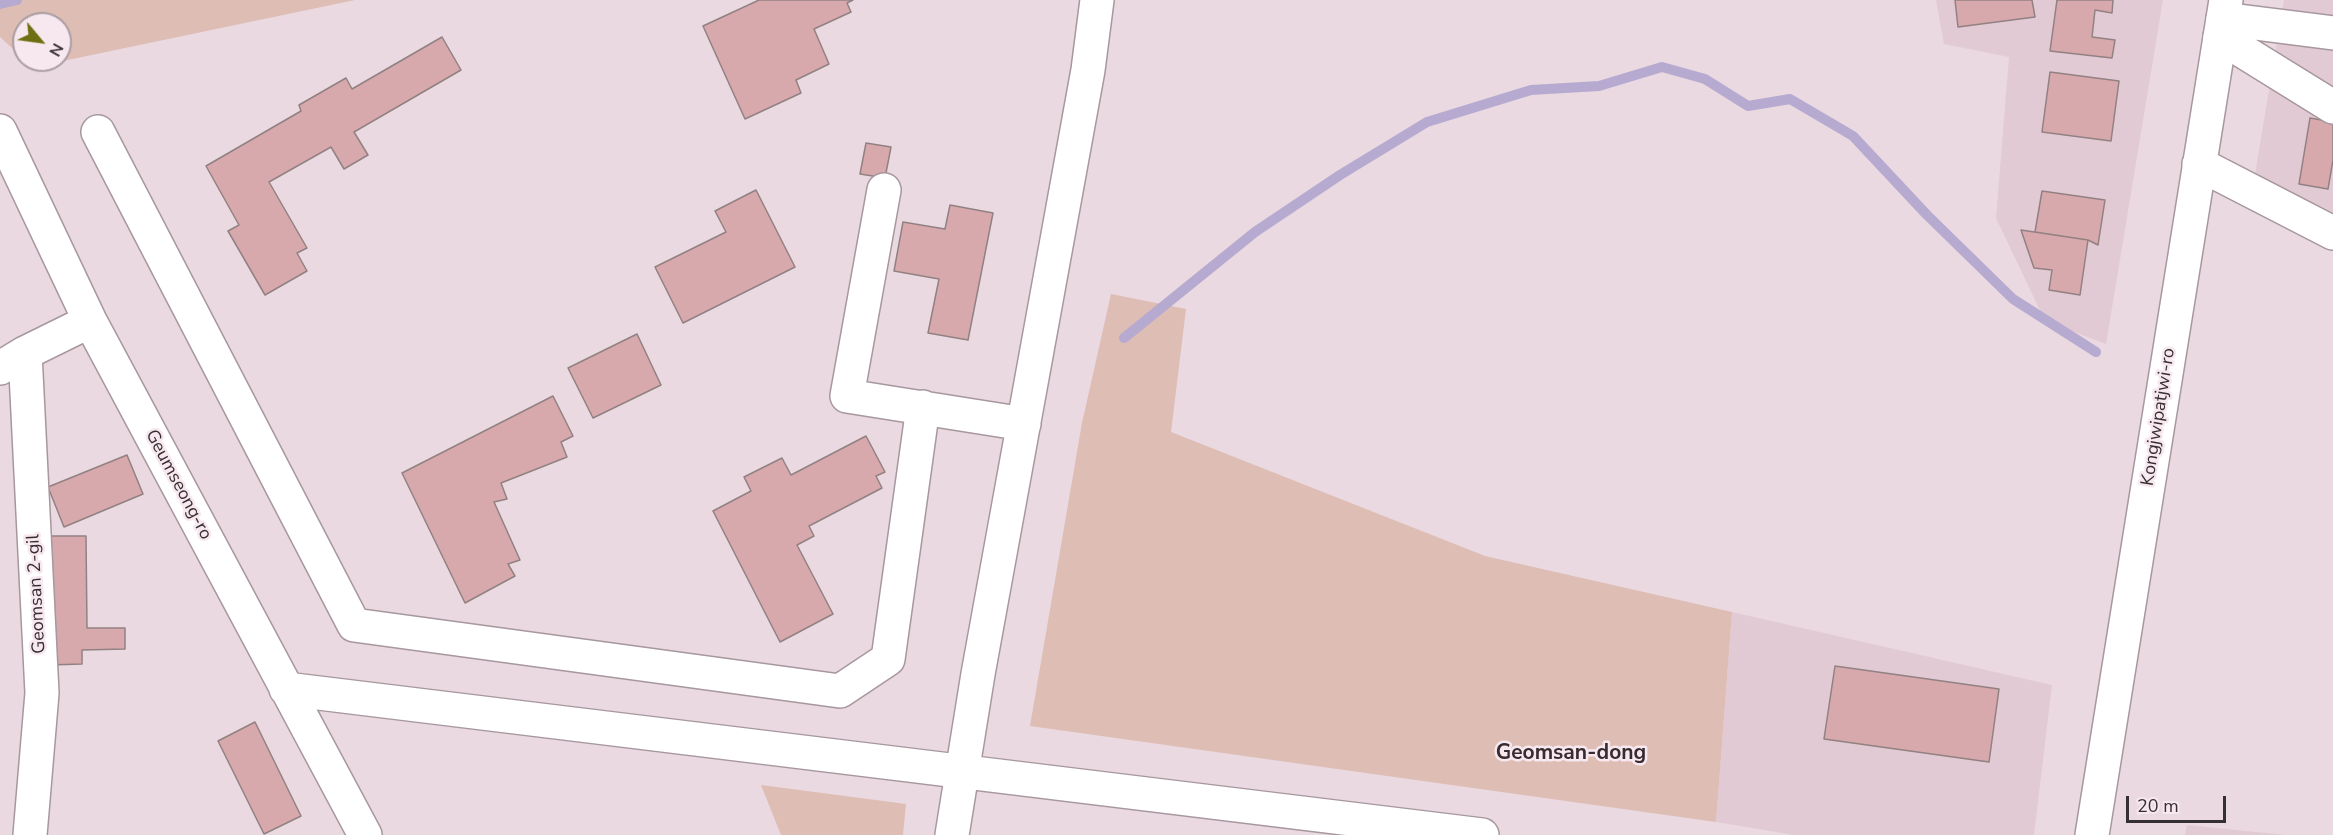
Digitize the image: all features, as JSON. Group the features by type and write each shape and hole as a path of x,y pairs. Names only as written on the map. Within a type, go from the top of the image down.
{"street":[{"path":"952,835 1088,70 1097,0"},
{"path":"2223,18 2333,33"},
{"path":"2223,18 2333,107"},
{"name":"Kongjwipatjwi-ro","path":"2092,835 2223,18"},
{"name":"Geumseong-ro","path":"0,131 90,321 364,835"},
{"path":"98,132 354,625 840,691 888,658 923,407"},
{"path":"2199,164 2333,233"},
{"path":"884,190 846,396 1024,424"},
{"name":"Geomsan 2-gil","path":"30,835 42,693 13,361 90,321"},
{"path":"286,689 1482,835"}],"shaded area":[{"path":"0,0 355,0 72,59 72,12 12,12 12,48 0,37"},
{"path":"1936,0 2163,0 2106,344 2045,321 1996,218 2009,57 1944,44"},
{"path":"2284,0 2333,0 2333,212 2255,174"},
{"path":"1111,294 1186,309 1171,432 1485,556 1732,612 1716,822 1030,726 1082,423"},
{"path":"1732,612 2052,685 2034,835 1794,835 1716,822"},
{"path":"761,785 906,804 903,835 781,835"},
{"path":"2187,825 2286,835 2185,835"}],"building":[{"path":"759,0 853,0 847,3 851,12 814,29 829,64 796,80 801,93 745,119 703,26"},
{"path":"1955,0 2032,0 2035,17 1958,27"},
{"path":"2057,0 2113,0 2112,13 2095,10 2092,37 2115,40 2112,58 2050,51"},
{"path":"442,37 461,70 354,132 368,155 344,169 331,147 269,182 307,248 297,253 307,271 265,295 228,231 239,225 206,166 301,111 299,105 346,78 352,89"},
{"path":"2050,72 2119,81 2111,141 2042,132"},
{"path":"2310,118 2333,122 2333,160 2328,189 2299,184"},
{"path":"866,143 891,147 885,178 860,174"},
{"path":"756,190 795,267 683,323 655,267 726,232 715,211"},
{"path":"2042,191 2105,200 2098,245 2088,240 2035,232"},
{"path":"950,205 993,213 968,340 928,333 939,279 894,271 903,222 945,229"},
{"path":"2021,230 2088,240 2080,295 2049,290 2052,270 2034,268"},
{"path":"637,334 661,385 593,418 568,368"},
{"path":"553,396 573,436 561,442 567,457 501,483 507,499 494,502 520,560 508,564 515,576 465,603 402,473"},
{"path":"866,436 885,472 876,476 882,488 809,526 814,536 797,545 833,614 780,642 713,511 751,491 744,477 782,458 791,475"},
{"path":"127,455 143,494 64,527 48,487"},
{"path":"49,536 86,536 87,628 125,628 125,649 82,650 82,664 49,665"},
{"path":"1835,666 1999,689 1989,762 1824,739"},
{"path":"255,722 301,816 264,834 218,741"}],"waterway":[{"path":"0,4 17,0"},
{"path":"1124,338 1255,232 1340,175 1427,122 1531,90 1599,86 1662,67 1705,79 1748,106 1790,99 1853,136 1927,215 2013,299 2096,352"}],"district":[{"name":"Geomsan-dong","path":"1571,754"}]}
